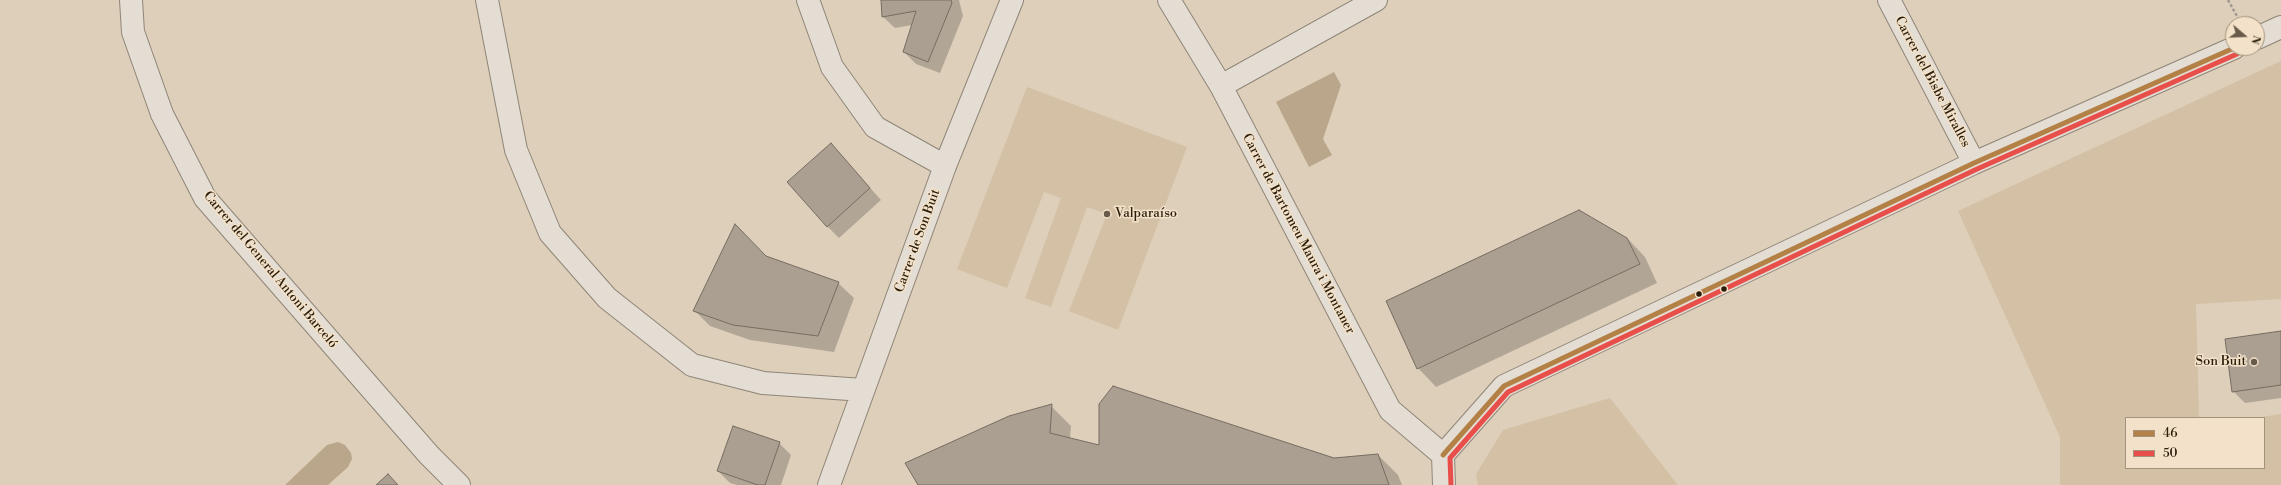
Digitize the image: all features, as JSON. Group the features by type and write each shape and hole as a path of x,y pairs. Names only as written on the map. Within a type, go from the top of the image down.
{"street":[{"name":"Carrer del General Antoni Barceló","path":"131,0 133,32 162,114 205,198 429,455 459,485"},
{"path":"487,0 516,150 550,233 607,298 692,365 763,384 863,390"},
{"path":"808,0 832,67 875,127 945,166"},
{"name":"Carrer de Son Buit","path":"829,485 945,166 1012,0"},
{"name":"Carrer de Bartomeu Maura i Montaner","path":"1169,0 1221,86 1390,410 1443,455"},
{"path":"1221,86 1376,0"},
{"name":"Carrer del Bisbe Miralles","path":"1889,0 1974,163"},
{"path":"2265,34 2281,27"},
{"path":"1444,485 1443,455 1504,386 1974,163 2225,52"}],"path":[{"path":"2228,0 2237,16"}],"shaded area":[{"path":"2281,61 2281,299 2196,304 2199,417 2125,417 2125,469 2265,469 2265,417 2261,417 2281,414 2281,485 2060,485 2060,437 1958,211"},
{"path":"1334,72 1341,85 1323,139 1332,155 1309,167 1276,102"},
{"path":"1027,87 1187,147 1118,330 1069,311 1107,214 1087,207 1051,307 1025,298 1061,198 1044,192 1007,288 957,269"},
{"path":"1610,398 1678,485 1478,485 1476,474 1503,430"},
{"path":"338,442 345,445 351,453 352,459 348,467 328,485 285,485 327,445"}],"building":[{"path":"881,0 951,0 952,3 928,62 903,52 916,11 882,17"},
{"path":"831,143 870,188 827,227 787,182"},
{"path":"1579,210 1627,238 1640,264 1417,369 1386,301"},
{"path":"735,224 766,256 839,282 818,336 733,325 693,311"},
{"name":"Son Buit","path":"2281,331 2281,385 2232,392 2225,339"},
{"path":"1113,386 1334,458 1378,454 1389,485 918,485 905,463 1009,416 1052,404 1050,433 1099,445 1099,404"},
{"path":"733,426 780,442 765,485 758,485 717,471"},
{"path":"388,474 398,485 376,485"}],"transit line":[{"name":"46","path":"1443,455 1504,386 1974,163 2225,52"},
{"name":"50","path":"1451,485 1450,458 1508,392 1977,169 2232,56"}],"place":[{"name":"Valparaíso","path":"1107,214"},
{"name":"Son Buit","path":"2254,362"}]}
